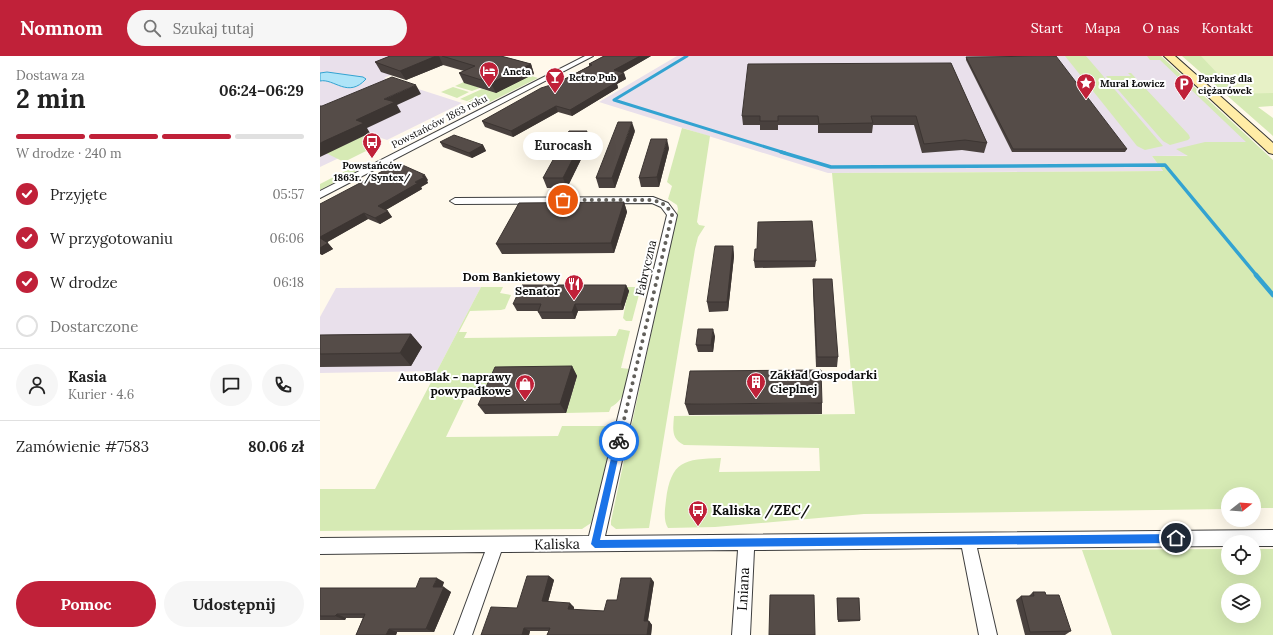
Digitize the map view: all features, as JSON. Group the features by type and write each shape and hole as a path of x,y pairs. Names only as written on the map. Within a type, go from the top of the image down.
{"street":[{"name":"Powstańców 1863 roku","path":"320,195 590,56"},
{"path":"1169,56 1273,150"},
{"name":"Fabryczna","path":"455,201 653,200 662,203 669,209 672,215 595,544"},
{"name":"Kaliska","path":"320,546 1273,538"},
{"path":"968,541 988,635"},
{"name":"Lniana","path":"741,635 746,543"},
{"path":"463,635 496,545"}],"shaded area":[{"path":"320,56 402,56 421,62 384,78 462,103 387,140 381,138 320,167"},
{"path":"677,56 1160,56 1265,155 1152,156 1163,171 828,173 599,102"},
{"path":"481,287 437,371 320,373 320,317 336,288"}],"green space":[{"path":"1065,56 1086,56 1163,146 1145,150 1137,146"},
{"path":"1147,56 1161,56 1273,160 1273,508 1261,508 1261,487 1221,487 1221,509 864,514 715,527 668,528 665,522 665,514 668,487 676,470 689,461 708,458 721,458 719,472 820,471 819,448 684,445 675,437 673,429 674,416 855,414 832,173 1163,171 1152,156 1188,156 1176,149 1205,142 1246,142 1160,60 1150,60"},
{"path":"1182,56 1220,56 1273,80 1273,106 1258,107 1273,118 1273,136"},
{"path":"1201,56 1273,56 1273,93 1237,94"},
{"path":"499,66 538,78 486,104 478,105 468,102 478,96 467,101 460,99 482,89 496,93 465,82 480,88 472,91 455,86"},
{"path":"1128,73 1131,73 1189,135 1190,138 1188,140 1170,145 1163,141 1106,76 1131,76"},
{"path":"453,87 469,92 457,98 441,92"},
{"path":"682,128 710,136 697,222 699,225 705,226 698,237 695,249 649,528 616,529 611,525 611,521 678,209 677,205 668,199 672,186 667,182"},
{"path":"370,133 381,138 380,144 344,162 326,153"},
{"path":"363,162 355,167 358,169 354,173 320,190 320,184"},
{"path":"481,287 503,287 500,293 511,295 505,309 470,311 459,332 467,332 464,338 616,336 619,329 630,331 621,368 630,369 627,386 620,400 611,407 609,412 566,413 577,376 496,388 469,389 446,437 558,436 562,426 606,426 611,428 614,433 613,439 591,523 582,529 320,531 320,489 375,489"},
{"path":"535,287 641,287 632,321 626,321 623,318 628,291"},
{"path":"1221,549 1221,575 1261,575 1261,549 1273,549 1273,635 1112,635 1082,550"}],"water":[{"path":"327,72 363,77 366,79 359,85 347,88 331,82 320,81 320,73"}],"building":[{"path":"390,56 436,56 400,71 375,62"},
{"path":"442,56 501,56 531,64 491,83 459,73 475,66"},
{"path":"604,56 640,56 614,70 624,73 611,81 617,82 570,110 556,106 511,131 482,121 541,88 557,83 592,65 589,64"},
{"path":"1056,56 1127,149 1013,149 966,57"},
{"path":"951,63 987,143 965,140 924,144 916,116 871,116 873,123 819,124 818,116 778,116 778,121 760,121 760,116 742,116 748,64"},
{"path":"392,77 416,85 384,99 395,102 356,120 364,123 320,143 320,106"},
{"path":"618,122 632,122 612,178 596,178"},
{"path":"569,131 587,131 563,178 543,178"},
{"path":"454,135 483,145 469,153 440,142"},
{"path":"651,139 667,139 657,177 639,178"},
{"path":"398,163 425,175 422,176 425,177 415,182 418,183 378,206 388,211 375,218 364,213 320,237 320,204"},
{"path":"624,202 611,243 496,244 519,203"},
{"path":"812,221 816,261 754,261 755,249 757,249 758,222"},
{"path":"320,238 328,243 320,248"},
{"path":"715,246 733,246 727,302 707,302"},
{"path":"813,279 832,279 838,357 817,357"},
{"name":"Dom Bankietowy Senator","path":"522,285 626,285 621,304 575,304 572,312 538,312 541,304 513,304"},
{"path":"698,329 713,329 711,345 696,345"},
{"path":"411,334 400,353 320,354 320,335"},
{"path":"572,366 560,404 478,405 495,367"},
{"path":"821,370 822,403 685,404 690,371"},
{"path":"527,576 549,576 542,601 570,603 568,609 604,611 607,600 617,600 621,578 651,578 644,621 649,621 647,635 547,635 550,628 524,628 522,635 481,635 491,607 517,608"},
{"path":"420,578 437,578 433,587 444,587 426,629 389,629 386,635 356,635 365,614 337,614 335,616 320,616 320,588 416,588"},
{"path":"1033,592 1045,592 1046,595 1059,595 1071,631 1030,632 1021,596 1034,596"},
{"path":"770,595 814,595 815,635 769,635"},
{"path":"837,598 859,598 860,620 838,620"}],"waterway":[{"path":"687,56 614,100 785,153"},
{"path":"781,152 831,167 1165,165 1257,276"},
{"path":"1256,275 1273,295"}],"way so far":[{"path":"563,200 653,200 662,203 669,209 672,215 619,441"}],"place":[{"name":"Aneta","path":"489,88"},
{"name":"Retro Pub","path":"555,94"},
{"name":"Mural Łowicz","path":"1086,100"},
{"name":"Parking dla ciężarówek","path":"1184,101"},
{"name":"Powstańców 1863r. /Syntex/","path":"372,159"},
{"name":"Eurocash","path":"563,200"},
{"name":"Dom Bankietowy Senator","path":"574,301"},
{"name":"Zakład Gospodarki Cieplnej","path":"756,399"},
{"name":"AutoBlak - naprawy powypadkowe","path":"525,401"},
{"name":"Kaliska /ZEC/","path":"698,527"}],"route":[{"path":"619,441 595,544 1176,538"}]}
